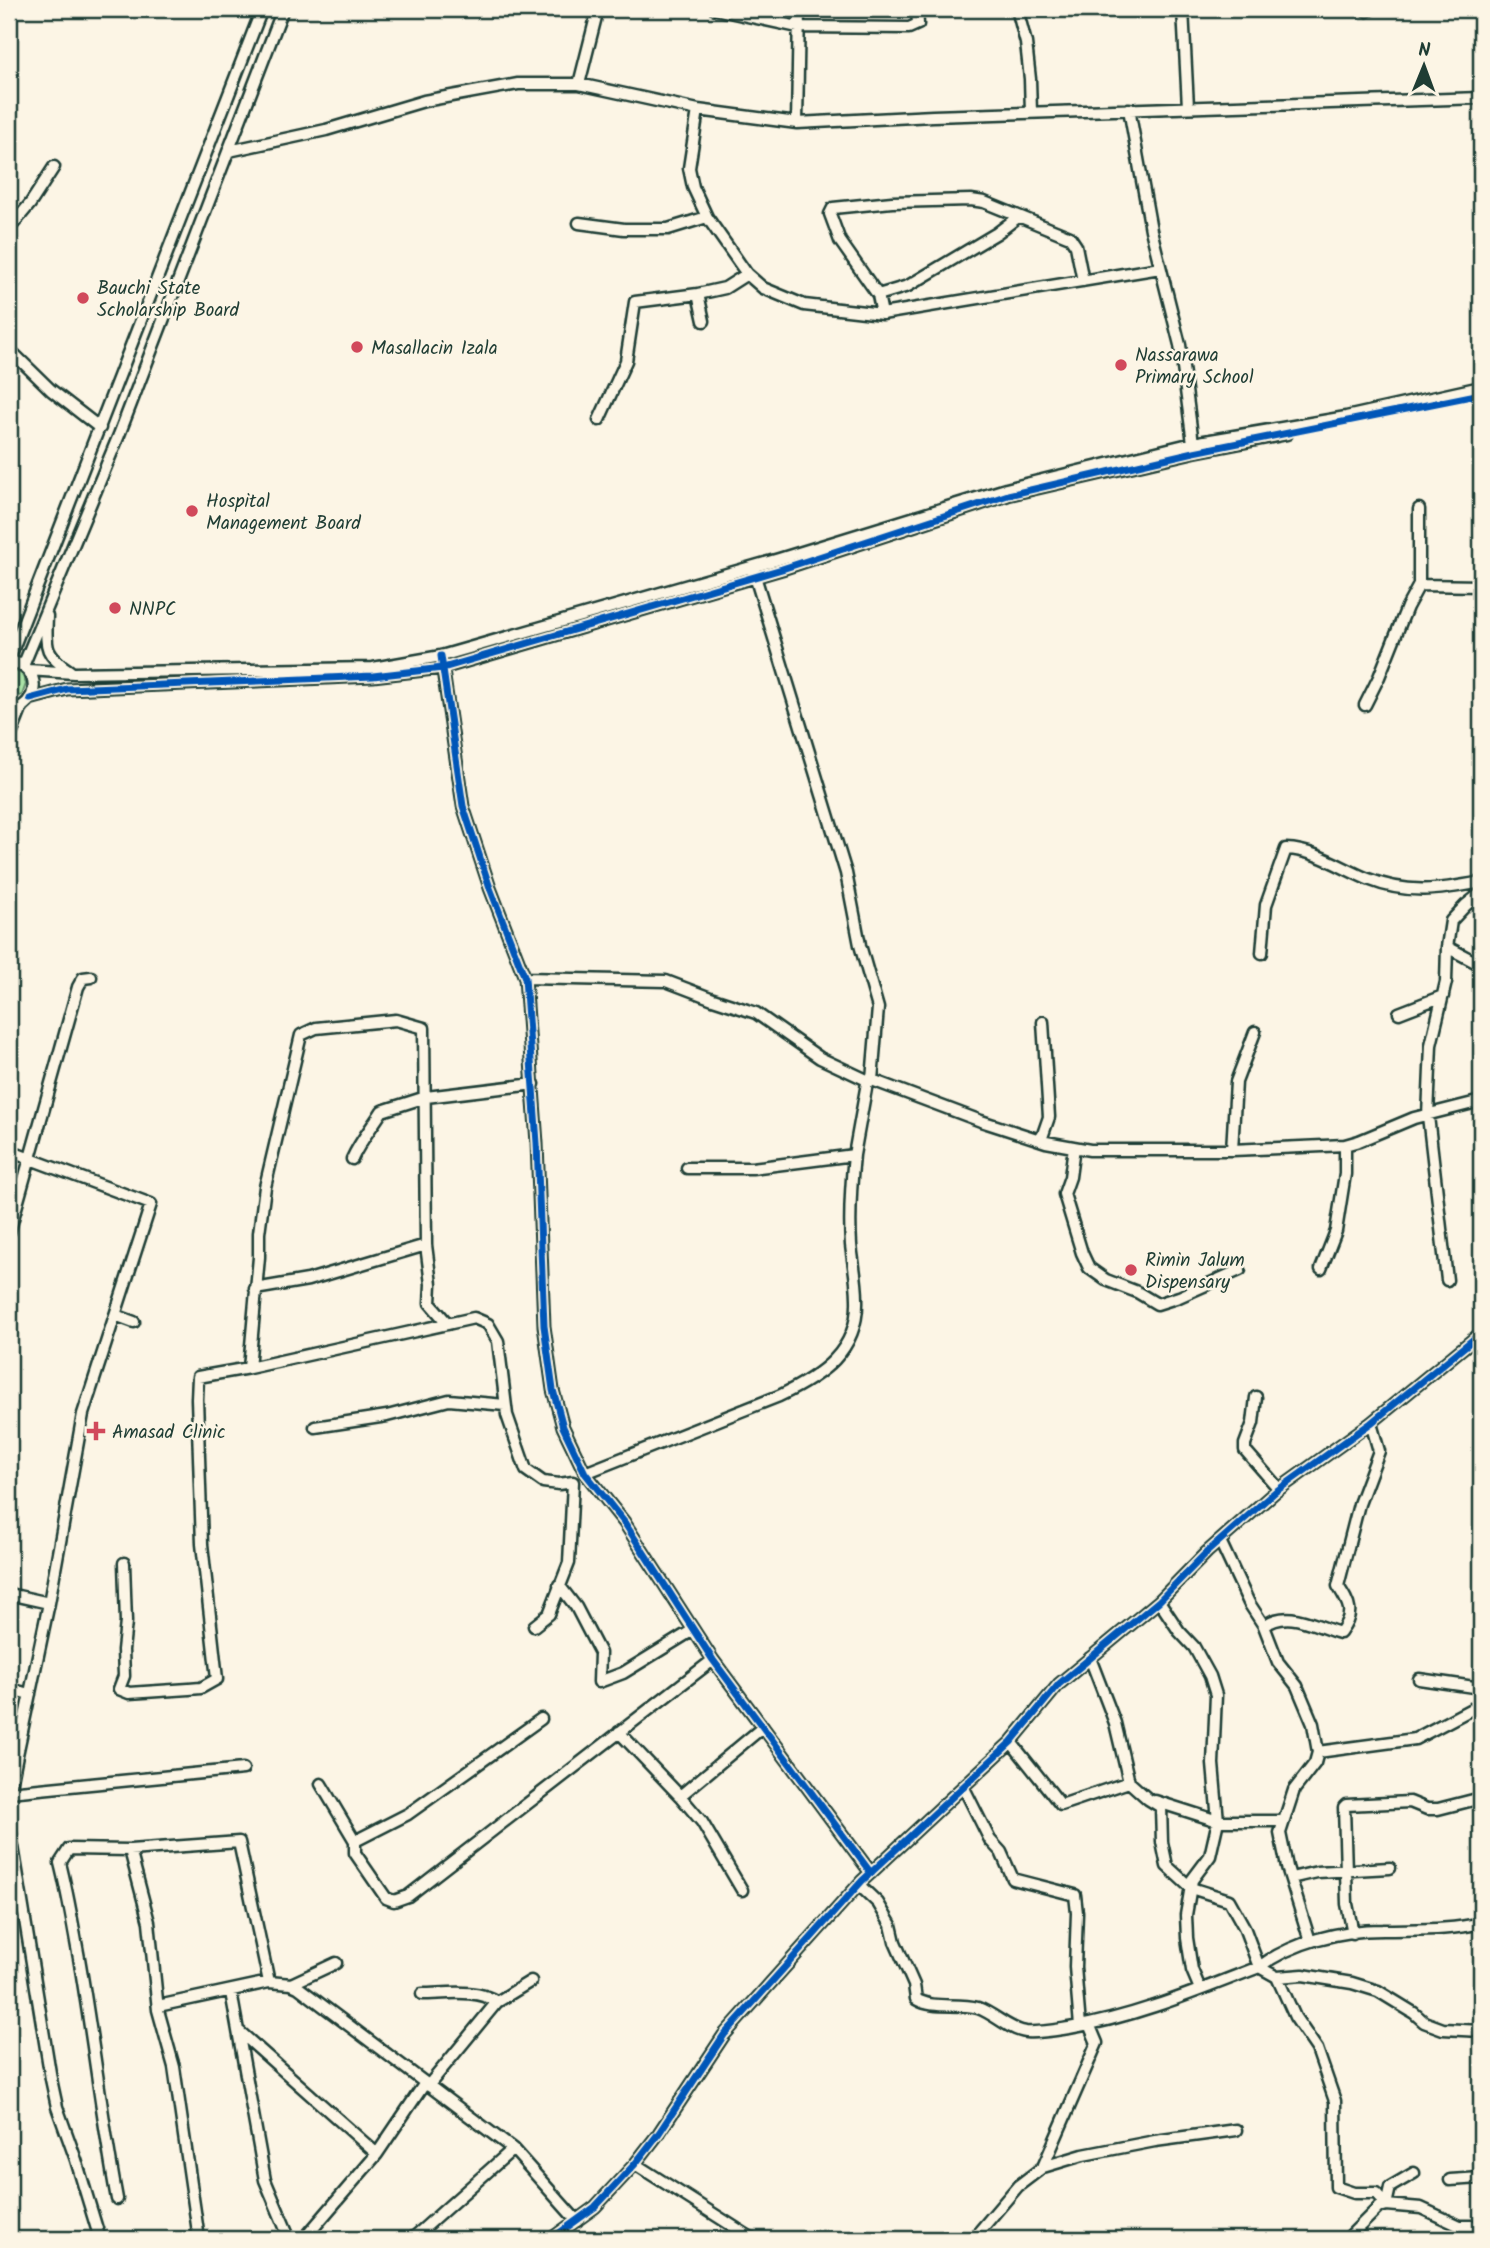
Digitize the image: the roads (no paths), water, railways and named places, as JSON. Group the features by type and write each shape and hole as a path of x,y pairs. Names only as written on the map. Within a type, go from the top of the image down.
{"street":[{"path":"262,9 9,660 25,668 74,673 373,668 441,656 754,572 1006,489 1193,443 1346,417 1481,387"},
{"path":"25,668 229,151 282,9"},
{"path":"579,84 598,9"},
{"path":"715,9 798,27 909,29 918,24 917,9"},
{"path":"797,123 799,9"},
{"path":"1017,9 1026,43 1031,112"},
{"path":"1183,9 1188,107"},
{"path":"229,151 326,130 424,101 518,84 579,84 698,110 797,123 1031,112 1481,98"},
{"path":"1129,109 1160,268 1180,345 1193,443"},
{"path":"698,110 689,168 693,187 707,217 747,274 763,288 804,305 882,314 1160,268"},
{"path":"9,229 30,204 54,167"},
{"path":"882,314 878,295 840,240 830,214 833,208 892,202 971,201 996,206 1070,237 1076,246 1083,281"},
{"path":"579,223 625,229 668,229 707,217"},
{"path":"878,295 908,286 1013,223 1018,217"},
{"path":"599,420 626,361 635,302 724,288 747,274"},
{"path":"698,294 704,321"},
{"path":"9,349 51,390 100,428"},
{"path":"9,740 22,707 30,699 67,689 373,676 443,668 1008,495 1194,452 1481,394"},
{"path":"1365,705 1419,585 1419,509"},
{"path":"585,1473 779,1396 809,1381 840,1354 851,1334 858,1301 850,1215 854,1154 870,1081 878,1008 860,945 846,873 754,572"},
{"path":"1419,585 1481,586"},
{"path":"48,611 48,651 53,660 74,673"},
{"path":"441,656 464,806 490,888 525,978 534,1084 544,1326 548,1365 563,1427 585,1473 624,1522 713,1660 871,1872"},
{"path":"25,668 34,684 30,699"},
{"path":"9,711 22,707"},
{"path":"1262,953 1266,905 1286,849 1313,853 1368,880 1399,889 1435,891 1481,882"},
{"path":"1447,1280 1429,1116 1432,1045 1446,982 1451,921 1481,893"},
{"path":"1447,947 1481,965"},
{"path":"9,1233 78,987 83,978 91,976"},
{"path":"525,978 666,981 756,1013 820,1058 870,1081 981,1121 1041,1140 1074,1147 1166,1152 1345,1145 1414,1118 1481,1101"},
{"path":"1399,1013 1443,996"},
{"path":"248,1368 265,1187 301,1035 316,1028 397,1020 424,1028 426,1245 431,1284 430,1303 448,1324"},
{"path":"1041,1140 1049,1117 1043,1021"},
{"path":"1232,1150 1236,1082 1255,1032"},
{"path":"352,1159 359,1143 382,1111 426,1097 534,1084"},
{"path":"1321,1269 1336,1231 1345,1174 1345,1145"},
{"path":"1074,1147 1070,1177 1064,1194 1082,1254 1089,1268 1106,1280 1137,1292 1157,1304 1180,1297 1240,1270"},
{"path":"9,1152 151,1204 83,1414 49,1604 30,1694 13,1754 9,1793 243,1769"},
{"path":"687,1168 751,1168 854,1154"},
{"path":"255,1289 308,1280 426,1245"},
{"path":"116,1315 134,1322"},
{"path":"124,1563 126,1622 124,1676 120,1689 129,1693 201,1688 217,1679 202,1545 198,1377 474,1318 488,1324 498,1341 505,1405 526,1470 543,1482 573,1482 569,1563 550,1614 534,1626"},
{"path":"551,2239 595,2207 635,2164 659,2133 724,2035 859,1885 1011,1742 1059,1685 1159,1601 1220,1541 1279,1489 1371,1423 1481,1333"},
{"path":"1256,1397 1253,1423 1245,1450 1279,1489"},
{"path":"315,1427 387,1416 449,1400 505,1405"},
{"path":"1264,1626 1273,1619 1285,1617 1340,1633 1348,1622 1350,1605 1338,1586 1359,1504 1379,1451 1371,1423"},
{"path":"1220,1541 1249,1602 1264,1626 1278,1662 1297,1686 1313,1724 1318,1752 1315,1763 1294,1790 1280,1833 1310,1941"},
{"path":"559,1585 576,1607 600,1653 599,1682 623,1673 693,1630"},
{"path":"9,1594 49,1604"},
{"path":"1159,1601 1179,1631 1194,1647 1210,1676 1216,1695 1213,1764 1218,1821 1210,1856 1192,1880 1186,1915 1186,1938 1192,1970 1200,1989"},
{"path":"1090,1658 1115,1723 1129,1782 1161,1807 1162,1842 1167,1866 1191,1888 1229,1900 1244,1927 1259,1967 1277,1977 1303,1975 1352,1983 1378,1991 1424,2022 1443,2029 1481,2031"},
{"path":"321,1784 355,1841 355,1853 386,1898 394,1901 408,1896 713,1660"},
{"path":"1419,1679 1481,1688"},
{"path":"9,1689 30,1694"},
{"path":"1318,1752 1415,1739 1481,1704"},
{"path":"355,1841 408,1814 541,1719"},
{"path":"681,1796 764,1727"},
{"path":"619,1732 681,1796 702,1822 742,1890"},
{"path":"1011,1742 1061,1805 1129,1782"},
{"path":"963,1786 990,1840 1001,1852 1013,1879 1075,1895 1075,1967 1085,2025 1097,2043 1043,2167"},
{"path":"1353,1933 1347,1904 1344,1807 1410,1802 1427,1809 1438,1809 1481,1798"},
{"path":"1148,1799 1218,1821 1282,1821"},
{"path":"9,1822 51,2079 57,2106 100,2239"},
{"path":"117,2199 102,2119 89,2015 60,1863 69,1849 130,1850 239,1842 270,1982"},
{"path":"130,1850 149,1922 158,2006 174,2067 199,2239"},
{"path":"1291,1878 1345,1869 1390,1868"},
{"path":"859,1885 878,1903 891,1925 895,1942 914,1985 916,1999 926,2005 977,2008 1026,2032 1085,2025 1151,2008 1259,1967 1274,1956 1310,1941 1381,1930 1463,1927 1481,1923"},
{"path":"291,1984 336,1962"},
{"path":"1277,1977 1295,2017 1317,2049 1335,2101 1335,2187 1354,2193 1376,2193 1386,2204"},
{"path":"304,2239 377,2154 427,2084 498,2001 531,1981"},
{"path":"158,2006 270,1982 291,1984 513,2149 577,2221"},
{"path":"231,1992 265,2180 290,2239"},
{"path":"422,1994 476,1994 498,2001"},
{"path":"240,2032 377,2154"},
{"path":"972,2239 1018,2186 1043,2167 1083,2154 1236,2130"},
{"path":"412,2239 513,2149"},
{"path":"635,2164 753,2239"},
{"path":"1386,2204 1390,2187 1415,2172"},
{"path":"1450,2180 1481,2178"},
{"path":"1347,2239 1378,2207 1386,2204 1421,2208 1454,2225 1481,2227"}],"place":[{"name":"Bauchi State Scholarship Board","path":"83,298"},
{"name":"Masallacin Izala","path":"357,347"},
{"name":"Nassarawa Primary School","path":"1121,365"},
{"name":"Hospital Management Board","path":"192,511"},
{"name":"NNPC","path":"115,608"},
{"name":"Rimin Jalum Dispensary","path":"1131,1270"},
{"name":"Amasad Clinic","path":"96,1431"}]}
